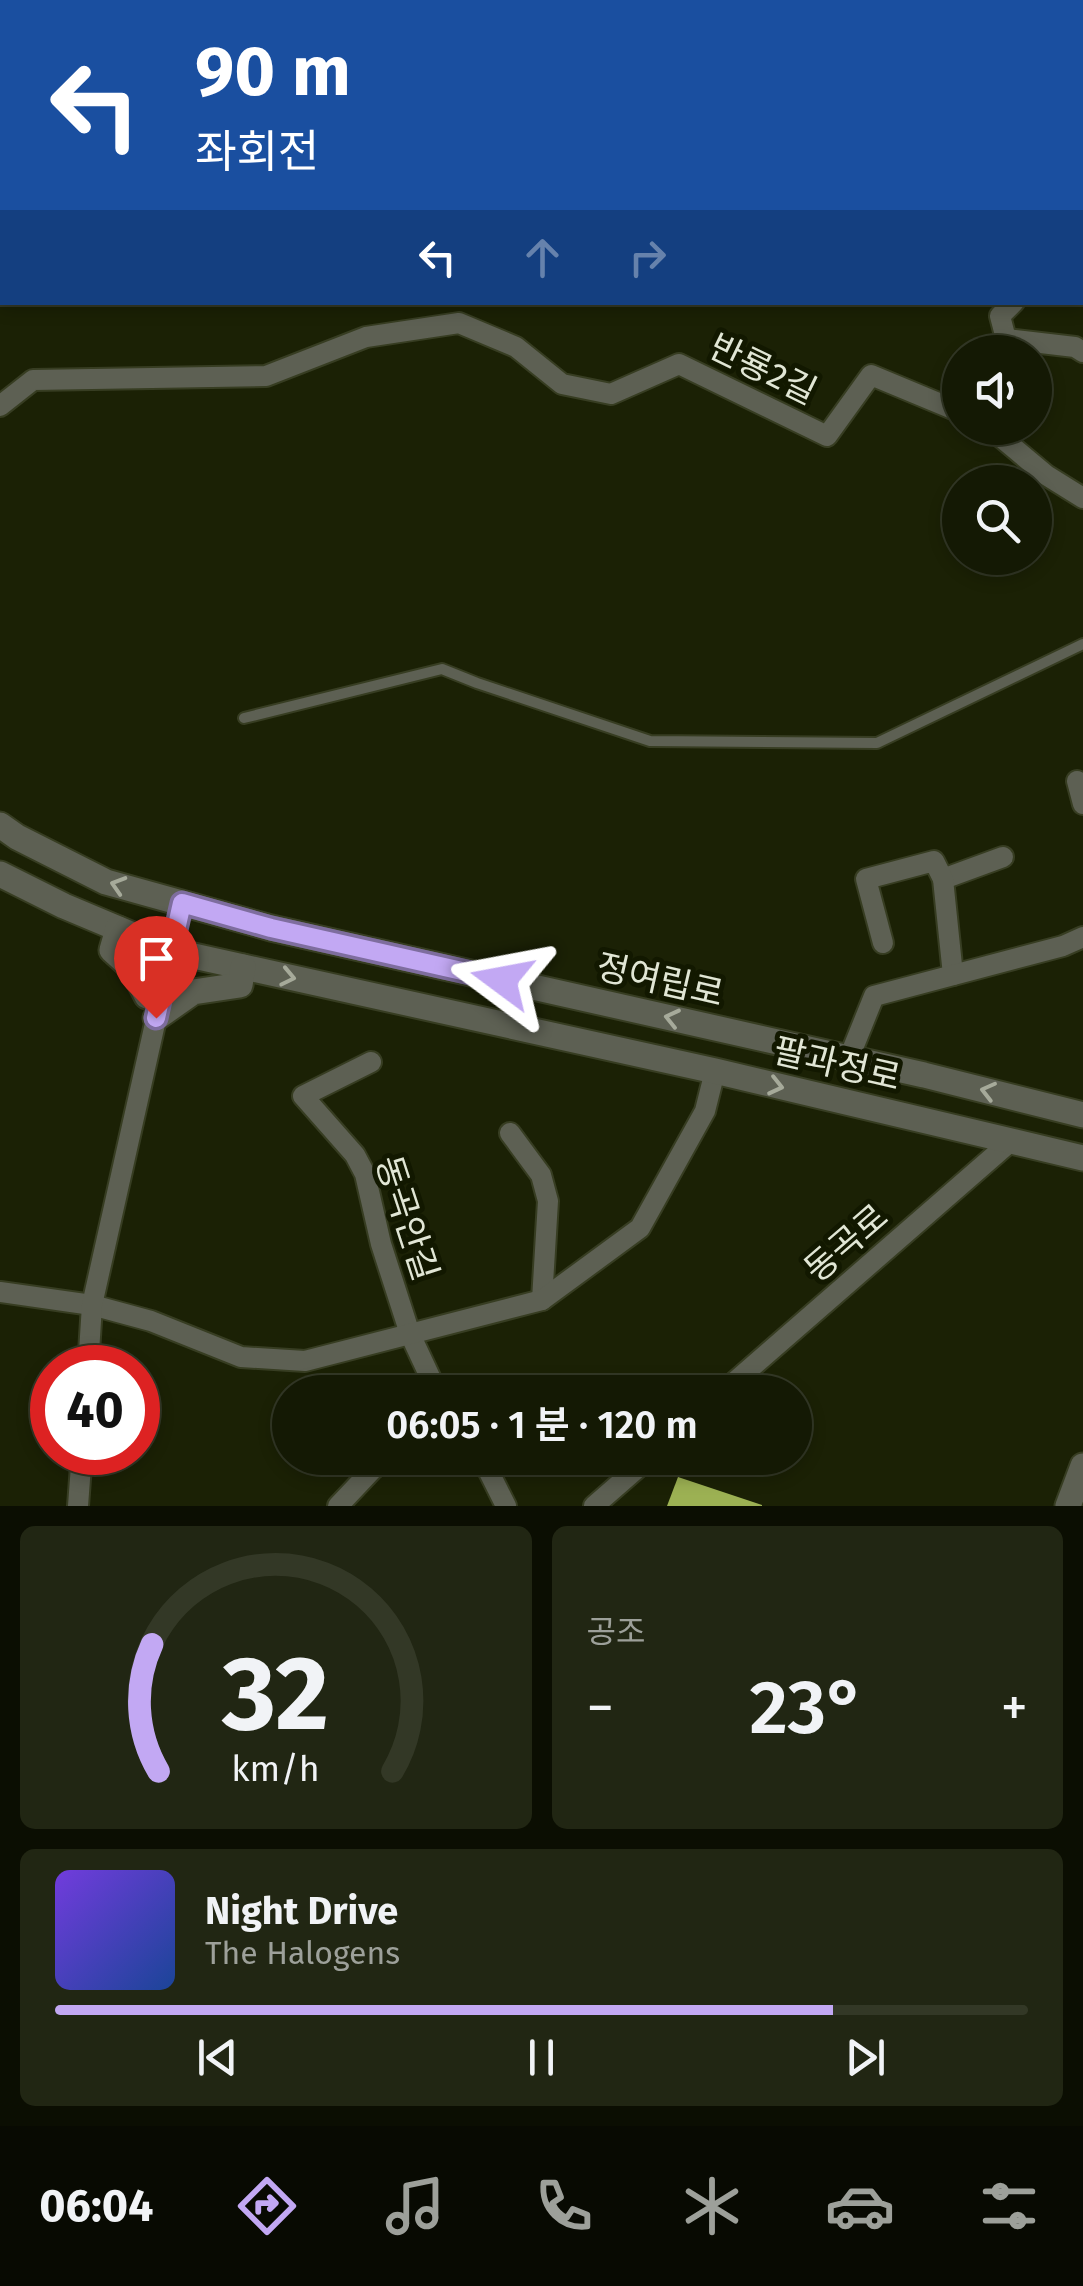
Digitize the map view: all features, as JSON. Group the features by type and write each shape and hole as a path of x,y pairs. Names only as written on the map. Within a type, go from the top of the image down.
{"street":[{"path":"1003,335 1000,316 1011,305"},
{"name":"반룡2길","path":"0,406 33,380 266,376 366,337 460,322 516,347 562,384 611,394 679,364 827,436 871,374 942,404"},
{"path":"1052,347 1075,347 1083,352"},
{"path":"1010,445 1046,475 1083,498"},
{"path":"1077,780 1083,804"},
{"name":"정여립로","path":"0,825 106,882 271,928 849,1058 1083,1115"},
{"path":"943,879 1003,857"},
{"path":"883,943 866,879 934,861 943,879 953,975"},
{"name":"팔과정로","path":"0,874 64,906 172,951 715,1071 1083,1158"},
{"path":"89,1345 92,1304 182,903"},
{"path":"118,928 112,950 133,969 146,996 158,1009"},
{"path":"849,1058 874,996 1083,938"},
{"path":"158,1009 193,992 240,985 242,967"},
{"name":"동곡안길","path":"371,1062 303,1096 355,1155 365,1174 381,1244 410,1334 430,1375"},
{"name":"동곡안길","path":"0,1292 92,1304 150,1321 242,1358 305,1361 542,1300 640,1228 705,1111 715,1071"},
{"path":"510,1133 541,1175 548,1201 542,1300"},
{"name":"동곡로","path":"743,1375 1010,1142"},
{"path":"1068,1506 1083,1466"},
{"path":"78,1506 80,1475"},
{"path":"338,1506 367,1475"},
{"path":"490,1475 506,1506"},
{"path":"594,1506 630,1475"}],"lane":[{"path":"244,718 442,669 650,741 877,743 1083,644"}],"building":[{"path":"678,1477 762,1505 762,1506 667,1506"}],"route":[{"path":"156,1018 182,903 271,928 502,980"}]}
